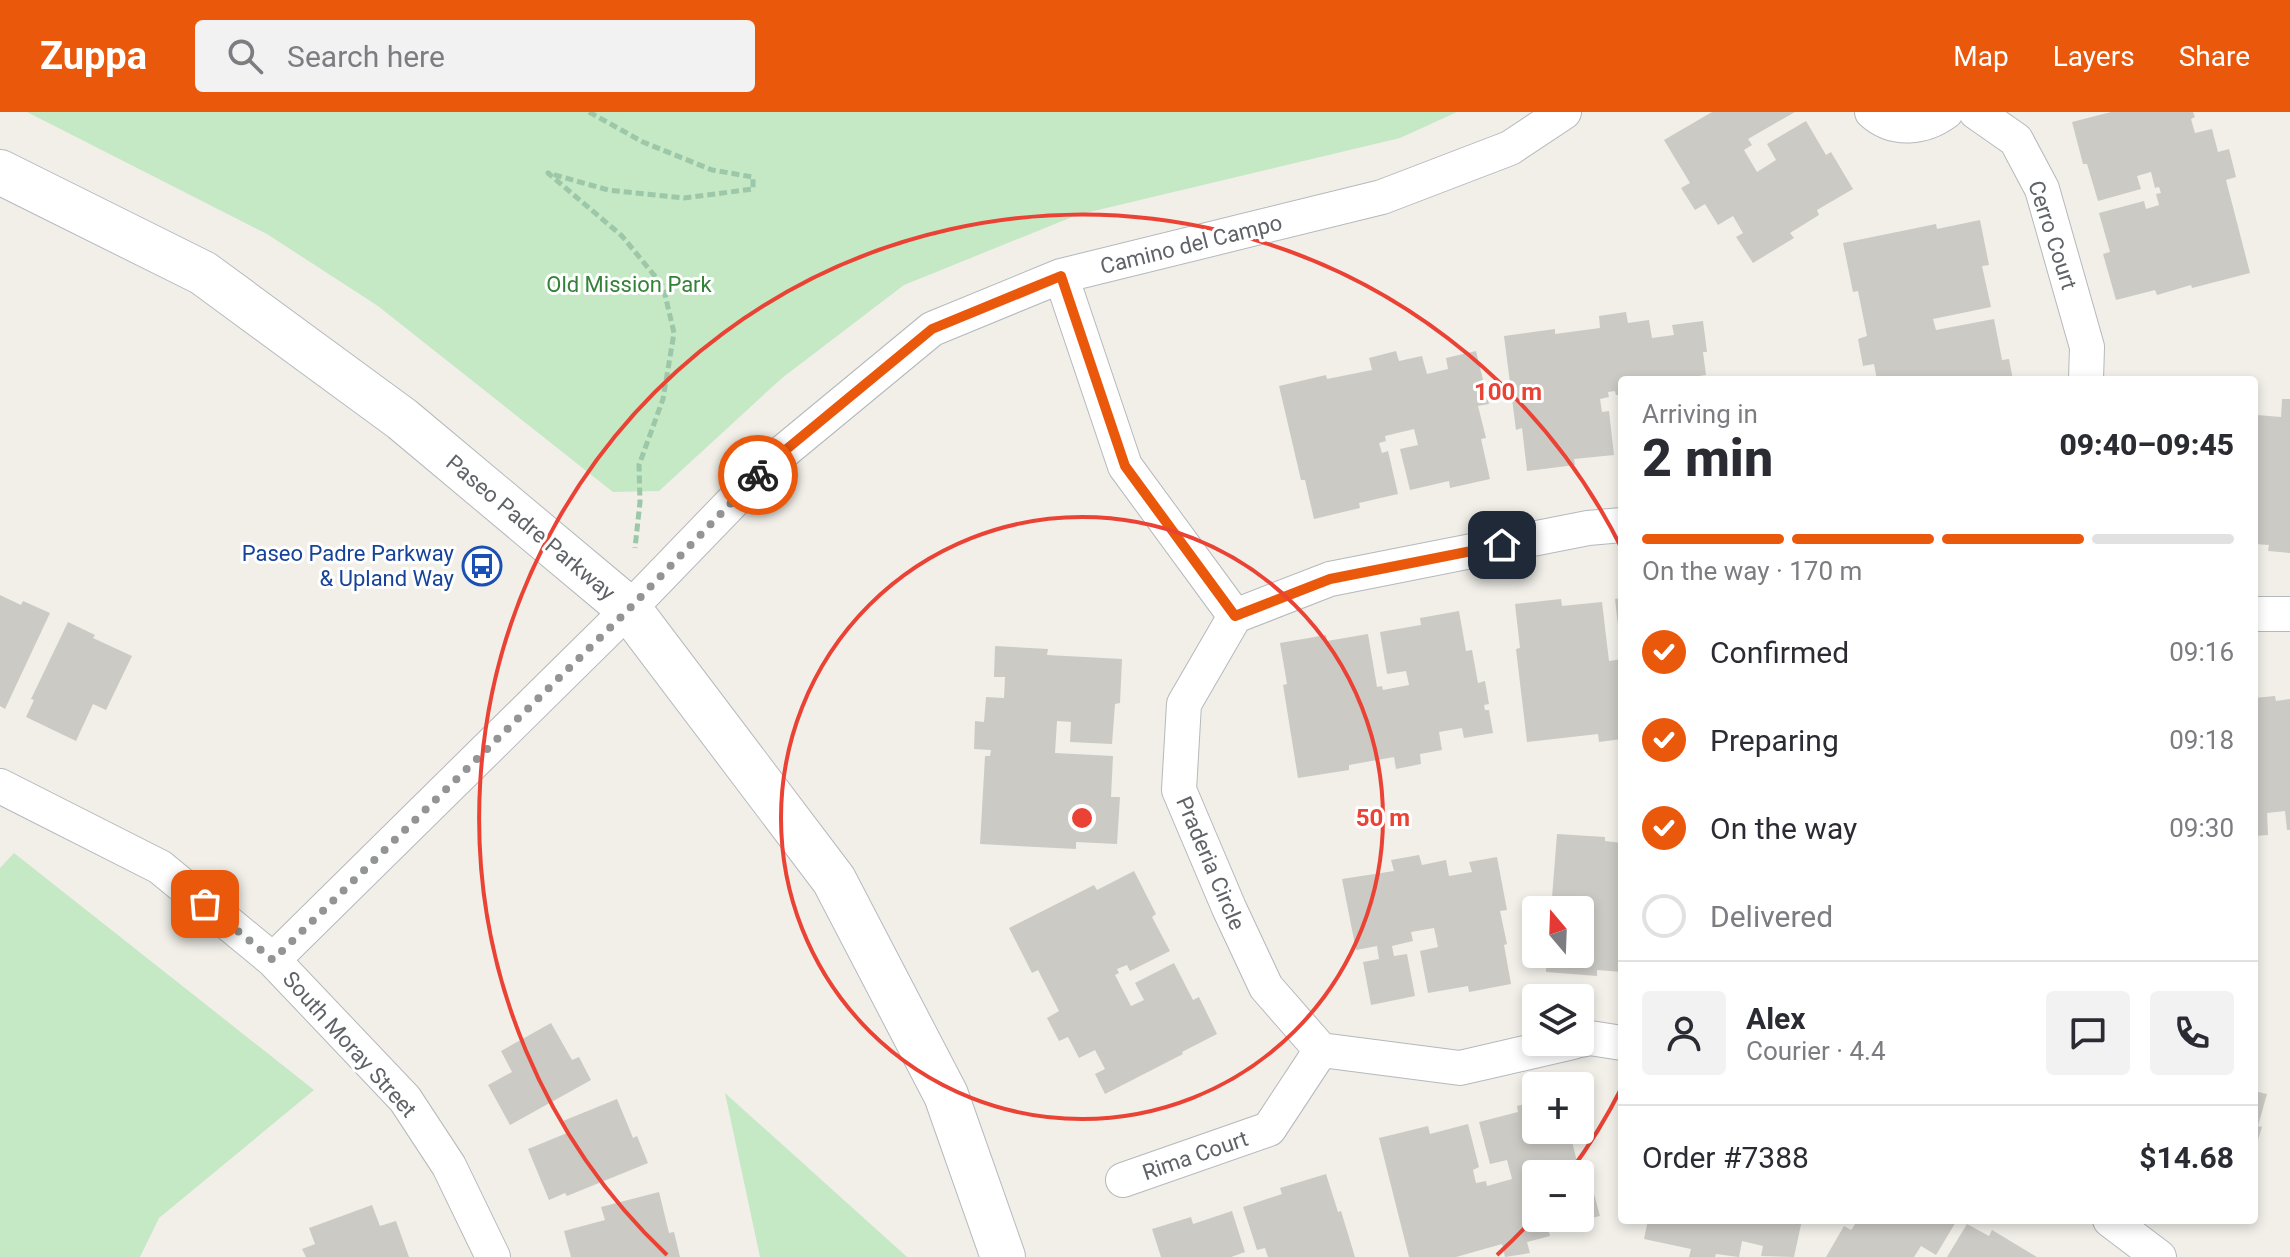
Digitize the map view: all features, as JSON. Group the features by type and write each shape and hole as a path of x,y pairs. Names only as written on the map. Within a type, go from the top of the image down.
{"main road":[{"name":"Paseo Padre Parkway","path":"0,172 203,273 402,419 629,609 834,880 946,1095 1003,1257"}],"street":[{"name":"Camino del Campo","path":"273,960 629,609 771,462 932,329 1061,276 1382,197 1510,148 1564,112"},
{"path":"1872,112 1892,124 1910,126 1929,123 1946,112"},
{"name":"Cerro Court","path":"1976,112 2016,140 2042,189 2087,347 2086,376"},
{"path":"1061,276 1125,466 1235,616 1330,579 1588,528 1618,525"},
{"path":"2258,614 2290,614"},
{"name":"Praderia Circle","path":"1235,616 1184,704 1179,790 1266,987 1321,1050"},
{"name":"South Moray Street","path":"0,786 160,867 273,960 405,1099 449,1166 493,1257"},
{"path":"1594,1039 1618,1042"},
{"path":"1321,1050 1460,1068 1522,1054"},
{"name":"Rima Court","path":"1123,1180 1269,1129 1321,1050"},
{"path":"2115,1224 2159,1257"}],"path":[{"path":"589,112 643,142 684,159 712,170 753,177 753,189 684,198 608,190 548,173 622,236 663,286 674,333 663,399 639,465 640,502 629,609"}],"green space":[{"name":"Old Mission Park","path":"27,112 1457,112 1400,138 1077,215 904,285 782,378 659,491 613,492 378,306 267,234"},
{"path":"14,853 314,1090 159,1218 140,1257 0,1257 0,868"},
{"path":"725,1093 907,1257 760,1257"}],"building":[{"path":"1712,112 1795,112 1748,139 1752,145 1744,150 1757,172 1776,160 1767,144 1806,121 1826,155 1831,152 1853,189 1817,210 1819,215 1790,233 1794,238 1753,263 1736,237 1743,233 1733,216 1718,225 1705,204 1695,210 1681,188 1690,183 1664,140"},
{"path":"2111,112 2193,112 2195,117 2191,119 2195,133 2212,129 2218,152 2229,149 2236,177 2226,180 2250,273 2192,288 2191,285 2157,295 2155,290 2116,300 2103,254 2110,252 2099,213 2144,201 2146,209 2159,205 2156,194 2161,193 2159,187 2155,188 2151,172 2137,176 2141,189 2098,201 2087,164 2083,164 2072,122"},
{"path":"1980,220 1989,265 1982,266 1991,307 1933,319 1936,330 1994,319 2002,360 2009,359 2012,376 1876,376 1874,364 1863,366 1858,339 1867,336 1858,291 1853,292 1843,243 1936,224 1937,229"},
{"path":"1626,312 1628,323 1649,320 1652,338 1674,335 1672,325 1703,321 1706,375 1618,376 1618,395 1615,391 1608,392 1609,397 1600,399 1602,412 1609,411 1614,455 1574,459 1575,465 1527,471 1522,428 1516,430 1504,336 1555,329 1555,334 1600,328 1599,316"},
{"path":"1396,351 1399,361 1422,356 1427,374 1448,369 1446,358 1476,351 1489,404 1478,406 1486,438 1481,439 1490,479 1450,488 1449,481 1410,490 1400,449 1418,445 1414,429 1385,436 1386,441 1379,443 1382,453 1388,451 1398,494 1359,503 1360,508 1314,519 1305,480 1301,480 1279,386 1326,375 1327,379 1372,370 1369,358"},
{"path":"2282,399 2290,399 2290,553 2268,551 2269,545 2258,544 2258,415 2281,417"},
{"path":"0,595 50,613 5,709 0,706"},
{"path":"1561,599 1562,606 1602,602 1609,661 1618,660 1618,740 1599,742 1598,734 1527,742 1516,649 1520,648 1515,604"},
{"path":"1615,599 1618,599 1618,625"},
{"path":"1459,611 1466,651 1472,650 1478,683 1485,681 1489,704 1484,705 1485,710 1489,710 1493,733 1464,738 1462,728 1439,732 1442,750 1420,754 1421,764 1396,769 1394,757 1349,765 1349,770 1298,778 1283,685 1287,684 1280,643 1326,635 1327,641 1368,634 1377,687 1382,686 1383,690 1409,685 1406,671 1387,674 1380,632 1421,625 1420,618"},
{"path":"68,622 95,635 93,638 132,656 106,710 93,704 76,741 26,717 34,700 31,699"},
{"path":"995,646 1048,649 1047,655 1122,659 1120,703 1115,704 1112,744 1070,742 1071,722 1057,721 1055,753 1113,756 1111,797 1120,797 1117,844 1076,842 1076,849 980,844 985,756 990,756 991,750 974,749 975,721 984,722 986,697 1004,698 1005,677 994,677"},
{"path":"2275,696 2276,701 2290,699 2290,830 2287,830 2285,811 2267,813 2268,835 2258,836 2258,698"},
{"path":"1557,834 1605,837 1605,841 1618,843 1618,972 1597,970 1597,976 1546,972 1546,968 1594,968 1594,896 1552,896"},
{"path":"1419,855 1422,865 1446,860 1449,876 1472,872 1469,862 1497,857 1507,910 1500,911 1511,984 1469,992 1468,986 1428,993 1420,951 1438,947 1434,928 1411,932 1413,941 1392,946 1394,956 1407,954 1415,996 1371,1005 1363,962 1379,959 1377,946 1356,950 1342,879 1394,871 1391,860"},
{"path":"1134,871 1156,914 1152,917 1170,951 1130,971 1127,965 1117,969 1119,973 1115,975 1131,1006 1144,1000 1135,983 1174,963 1193,1000 1199,997 1217,1034 1105,1094 1095,1074 1105,1069 1095,1050 1079,1058 1068,1037 1059,1041 1047,1018 1059,1011 1038,970 1032,973 1009,928 1094,885 1097,890"},
{"path":"551,1023 572,1060 579,1057 591,1080 510,1125 488,1085 512,1072 501,1051"},
{"path":"2258,1092 2267,1094 2258,1126"},
{"path":"617,1099 633,1138 637,1136 648,1163 567,1196 565,1193 549,1200 528,1149 567,1133 563,1121"},
{"path":"1522,1105 1522,1144 1573,1144 1577,1160 1522,1160 1522,1232 1549,1232 1550,1236 1527,1242 1530,1253 1505,1257 1502,1244 1456,1257 1409,1257 1379,1138 1428,1126 1430,1134 1468,1124 1479,1167 1473,1170 1476,1183 1486,1181 1487,1186 1512,1179 1507,1160 1490,1164 1479,1122 1518,1112 1517,1106"},
{"path":"1326,1174 1355,1257 1268,1257 1265,1248 1257,1250 1243,1207 1282,1194 1280,1188"},
{"path":"659,1192 669,1233 674,1232 680,1257 571,1257 564,1231 605,1220 601,1207"},
{"path":"1594,1194 1600,1216 1594,1217"},
{"path":"372,1205 380,1226 396,1221 409,1257 306,1257 302,1249 315,1244 309,1228"},
{"path":"1232,1211 1245,1252 1231,1257 1161,1257 1152,1229 1191,1217 1193,1224"},
{"path":"1647,1224 1801,1224 1794,1257 1761,1256 1763,1246 1742,1241 1739,1257 1716,1254 1715,1257 1689,1257 1691,1249 1644,1239"},
{"path":"1855,1224 1955,1224 1936,1255 1921,1246 1914,1257 1826,1257 1844,1226 1851,1230"},
{"path":"1967,1224 1989,1236 1992,1230 2037,1257 1947,1257"}],"way so far":[{"path":"205,904 273,960 629,609 758,475"}],"place":[{"name":"Paseo Padre Parkway & Upland Way","path":"482,566"}],"route":[{"path":"758,475 932,329 1061,276 1125,466 1235,616 1330,579 1502,545"}]}
